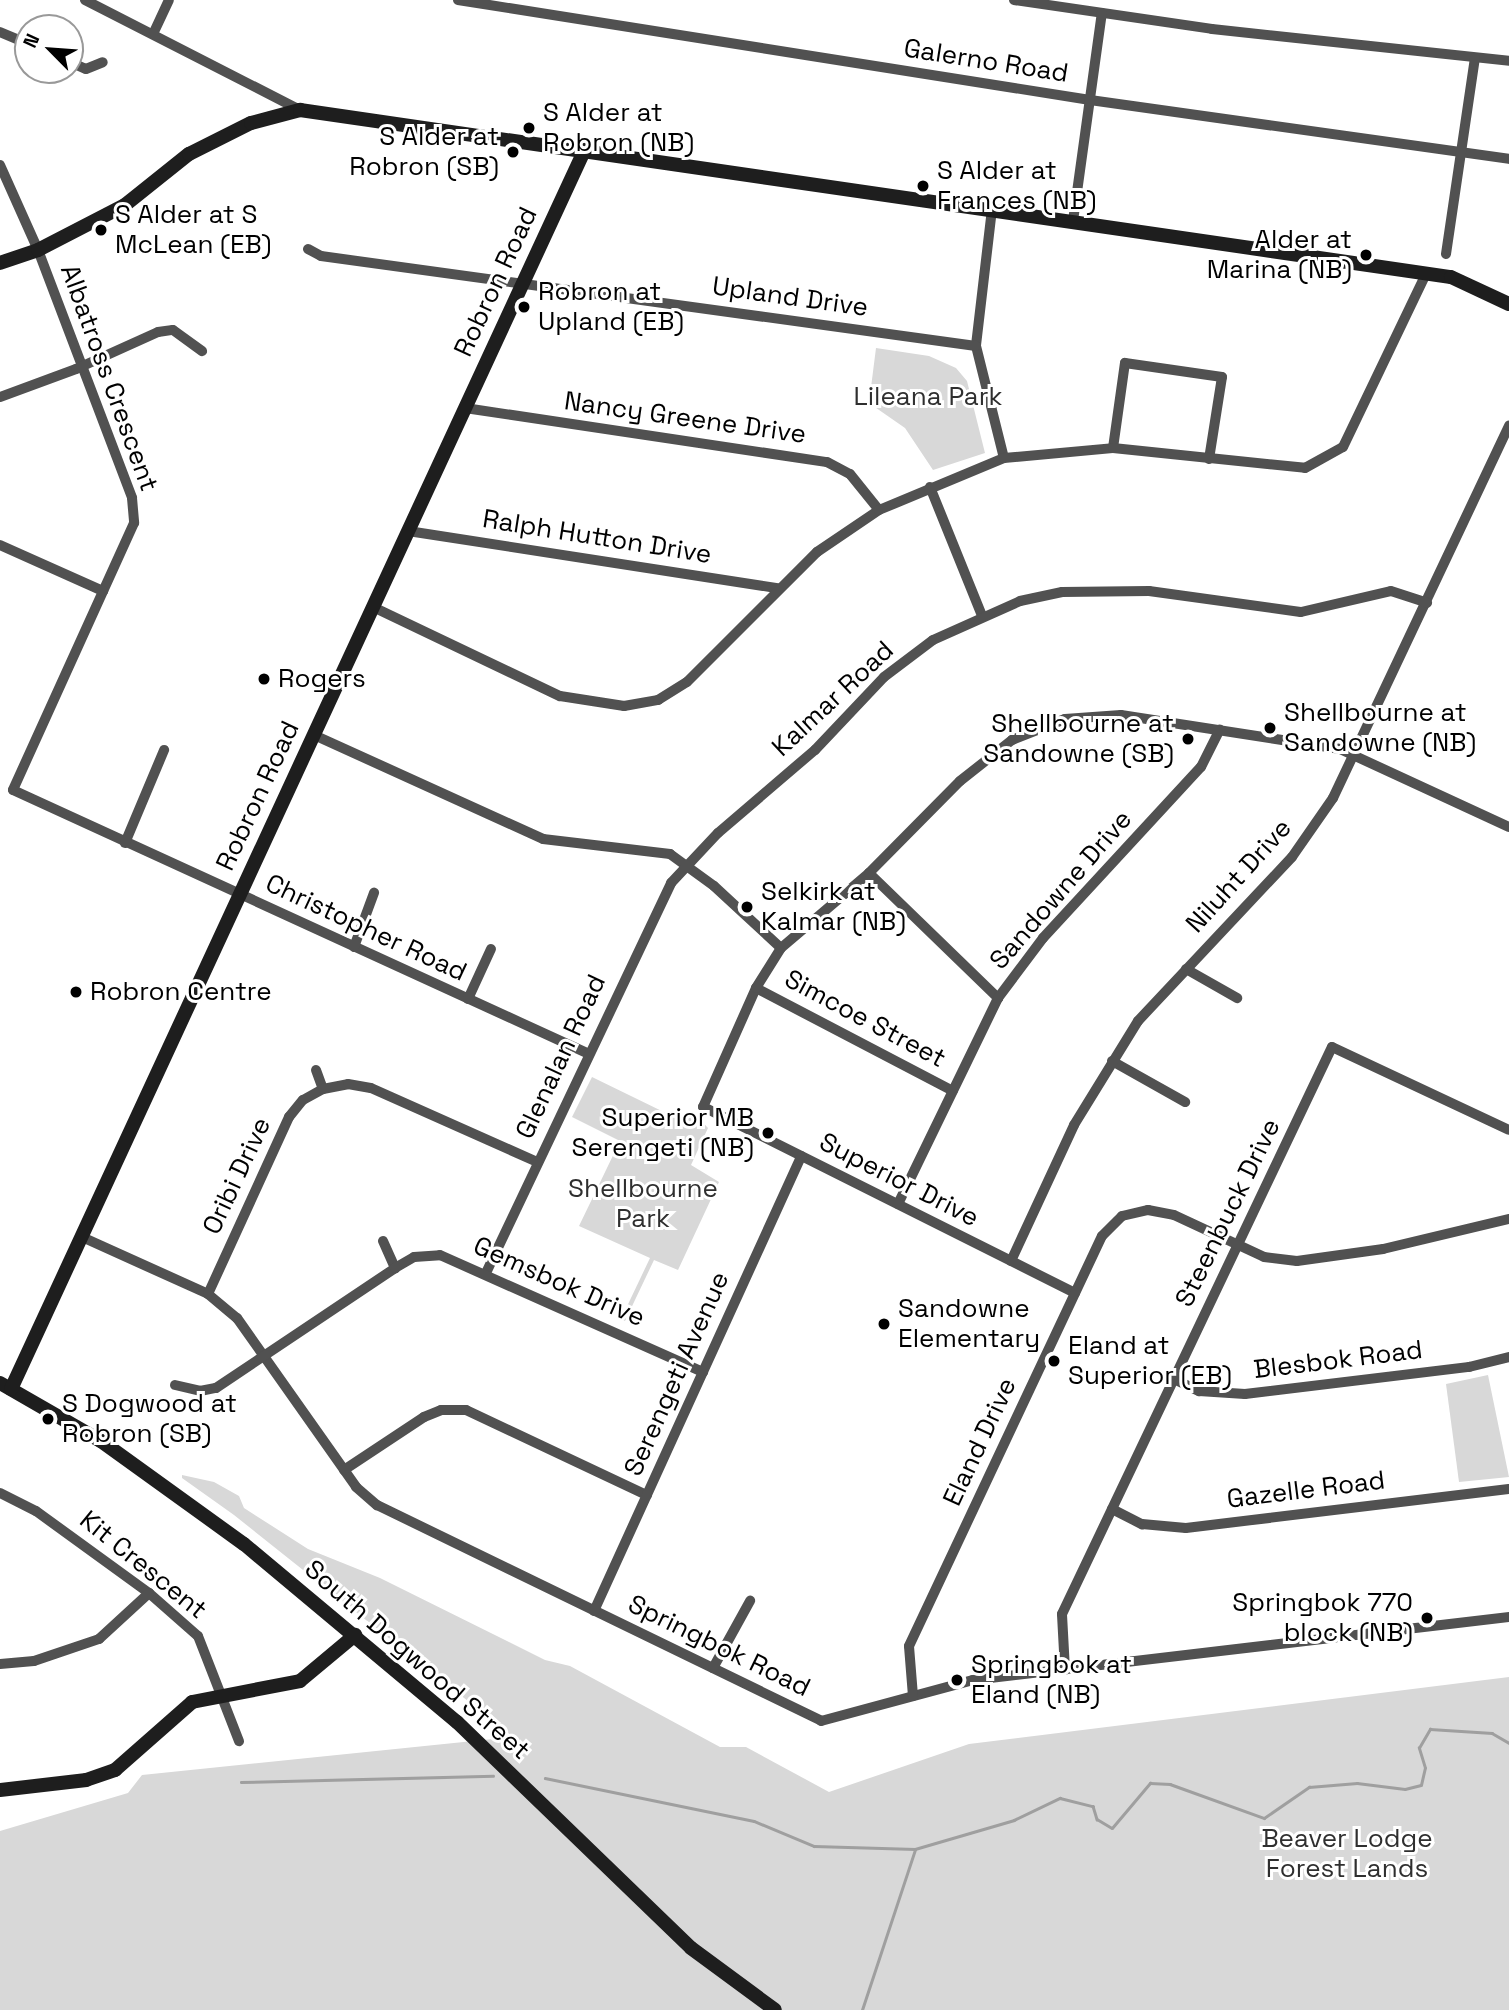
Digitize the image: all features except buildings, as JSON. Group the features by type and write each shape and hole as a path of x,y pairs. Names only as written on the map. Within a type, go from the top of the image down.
{"street":[{"path":"85,0 155,32 300,110 585,149 1451,277 1509,304"},
{"path":"155,32 169,0"},
{"name":"Galerno Road","path":"458,0 1090,100 1509,159"},
{"path":"1014,0 1101,13 1509,61"},
{"path":"1073,221 1101,13"},
{"path":"1446,254 1475,58"},
{"path":"84,68 103,62"},
{"path":"0,263 38,250 125,205 189,154 251,123 300,110"},
{"name":"Robron Road","path":"6,1386 82,1237 585,149"},
{"name":"Albatross Crescent","path":"0,165 38,250 132,498 134,523 13,790"},
{"path":"992,209 976,345 1004,457"},
{"name":"Upland Drive","path":"309,249 321,256 976,345"},
{"path":"373,607 560,696 624,706 658,700 687,682 778,588 817,552 879,510 1004,457 1113,448 1305,468 1343,447 1426,274"},
{"path":"0,397 82,367 158,331 173,330 202,351"},
{"path":"1113,448 1125,363 1222,377 1209,458"},
{"name":"Nancy Greene Drive","path":"465,408 827,462 850,474 879,510"},
{"name":"Niluht Drive","path":"1011,1261 1074,1125 1139,1021 1292,857 1333,797 1509,426"},
{"path":"930,487 982,616"},
{"name":"Ralph Hutton Drive","path":"408,531 778,588"},
{"path":"0,545 103,591"},
{"name":"Kalmar Road","path":"687,866 718,833 815,750 884,677 933,639 982,616 1062,592 1149,592 1301,612 1391,591 1427,603"},
{"path":"756,988 781,948 869,873 960,781 1012,740 1065,719 1121,715 1340,749 1509,827"},
{"name":"Sandowne Drive","path":"898,1204 998,998 1043,938 1201,766 1220,729"},
{"path":"314,735 543,839 670,854 781,948"},
{"path":"125,843 164,750"},
{"name":"Christopher Road","path":"13,790 587,1053"},
{"name":"Glenalan Road","path":"486,1273 587,1053 671,883 687,866"},
{"path":"869,873 998,998"},
{"path":"354,947 374,893"},
{"path":"468,999 491,950"},
{"path":"1186,969 1237,998"},
{"name":"Simcoe Street","path":"756,988 953,1091"},
{"name":"Superior Drive","path":"756,988 703,1107 1075,1293"},
{"name":"Steenbuck Drive","path":"1065,1670 1062,1614 1332,1047 1509,1130"},
{"path":"1112,1061 1185,1102"},
{"path":"316,1070 323,1088 348,1084 371,1088 537,1163"},
{"name":"Oribi Drive","path":"208,1294 289,1117 303,1100 323,1088"},
{"name":"Serengeti Avenue","path":"594,1611 801,1156"},
{"name":"Eland Drive","path":"913,1696 909,1646 1102,1236 1122,1216 1147,1210 1174,1214 1264,1257 1297,1261 1384,1249 1509,1219"},
{"name":"Springbok Road","path":"82,1237 208,1294 237,1318 344,1470 377,1505 821,1721 973,1680 1509,1617"},
{"path":"383,1241 395,1268"},
{"name":"Gemsbok Drive","path":"175,1385 200,1391 216,1388 265,1358 395,1268 414,1257 440,1255 486,1273 703,1372"},
{"name":"Blesbok Road","path":"1174,1379 1199,1391 1245,1394 1469,1367 1509,1357"},
{"name":"South Dogwood Street","path":"6,1386 101,1441 169,1487 355,1635 473,1736 691,1948 775,2010"},
{"path":"344,1470 424,1417 441,1410 466,1410 647,1495"},
{"name":"Gazelle Road","path":"1112,1509 1142,1524 1186,1528 1509,1489"},
{"name":"Kit Crescent","path":"0,1493 36,1511 149,1593 198,1636 239,1741"},
{"path":"0,1664 34,1661 99,1639 149,1593"},
{"path":"713,1668 750,1601"},
{"path":"0,1790 86,1780 115,1770 192,1702 300,1681 355,1635"}],"green space":[{"name":"Lileana Park","path":"876,348 929,356 956,368 967,381 985,453 933,470 905,428 869,403"},
{"name":"Shellbourne Park","path":"592,1077 672,1116 692,1111 708,1128 691,1165 719,1182 678,1270 654,1260 625,1321 621,1319 650,1258 579,1226 620,1141 572,1117"},
{"path":"1488,1375 1509,1477 1459,1482 1446,1384"},
{"name":"Beaver Lodge Forest Lands","path":"182,1475 214,1482 239,1496 244,1508 308,1549 380,1578 545,1660 570,1666 720,1747 746,1747 829,1792 969,1744 1509,1677 1509,2010 0,2010 0,1831 128,1793 142,1775 513,1737 234,1515 182,1478"}],"waterway":[{"path":"545,1778 754,1821 814,1846 915,1849 1014,1820 1060,1798 1093,1806 1097,1819 1112,1828 1150,1783 1170,1784 1264,1818 1309,1787 1357,1783 1405,1789 1421,1785 1425,1768 1419,1748 1430,1729 1492,1733 1509,1743"},
{"path":"241,1782 493,1776"},
{"path":"862,2010 915,1850"}],"place":[{"name":"S Alder at Robron (NB)","path":"529,128"},
{"name":"S Alder at Robron (SB)","path":"513,152"},
{"name":"S Alder at Frances (NB)","path":"923,186"},
{"name":"S Alder at S McLean (EB)","path":"101,230"},
{"name":"Alder at Marina (NB)","path":"1366,255"},
{"name":"Robron at Upland (EB)","path":"524,307"},
{"name":"Rogers","path":"264,679"},
{"name":"Shellbourne at Sandowne (NB)","path":"1270,728"},
{"name":"Shellbourne at Sandowne (SB)","path":"1188,739"},
{"name":"Selkirk at Kalmar (NB)","path":"747,907"},
{"name":"Robron Centre","path":"76,992"},
{"name":"Superior MB Serengeti (NB)","path":"768,1133"},
{"name":"Sandowne Elementary","path":"884,1324"},
{"name":"Eland at Superior (EB)","path":"1054,1361"},
{"name":"S Dogwood at Robron (SB)","path":"48,1419"},
{"name":"Springbok 770 block (NB)","path":"1427,1618"},
{"name":"Springbok at Eland (NB)","path":"957,1680"}]}
